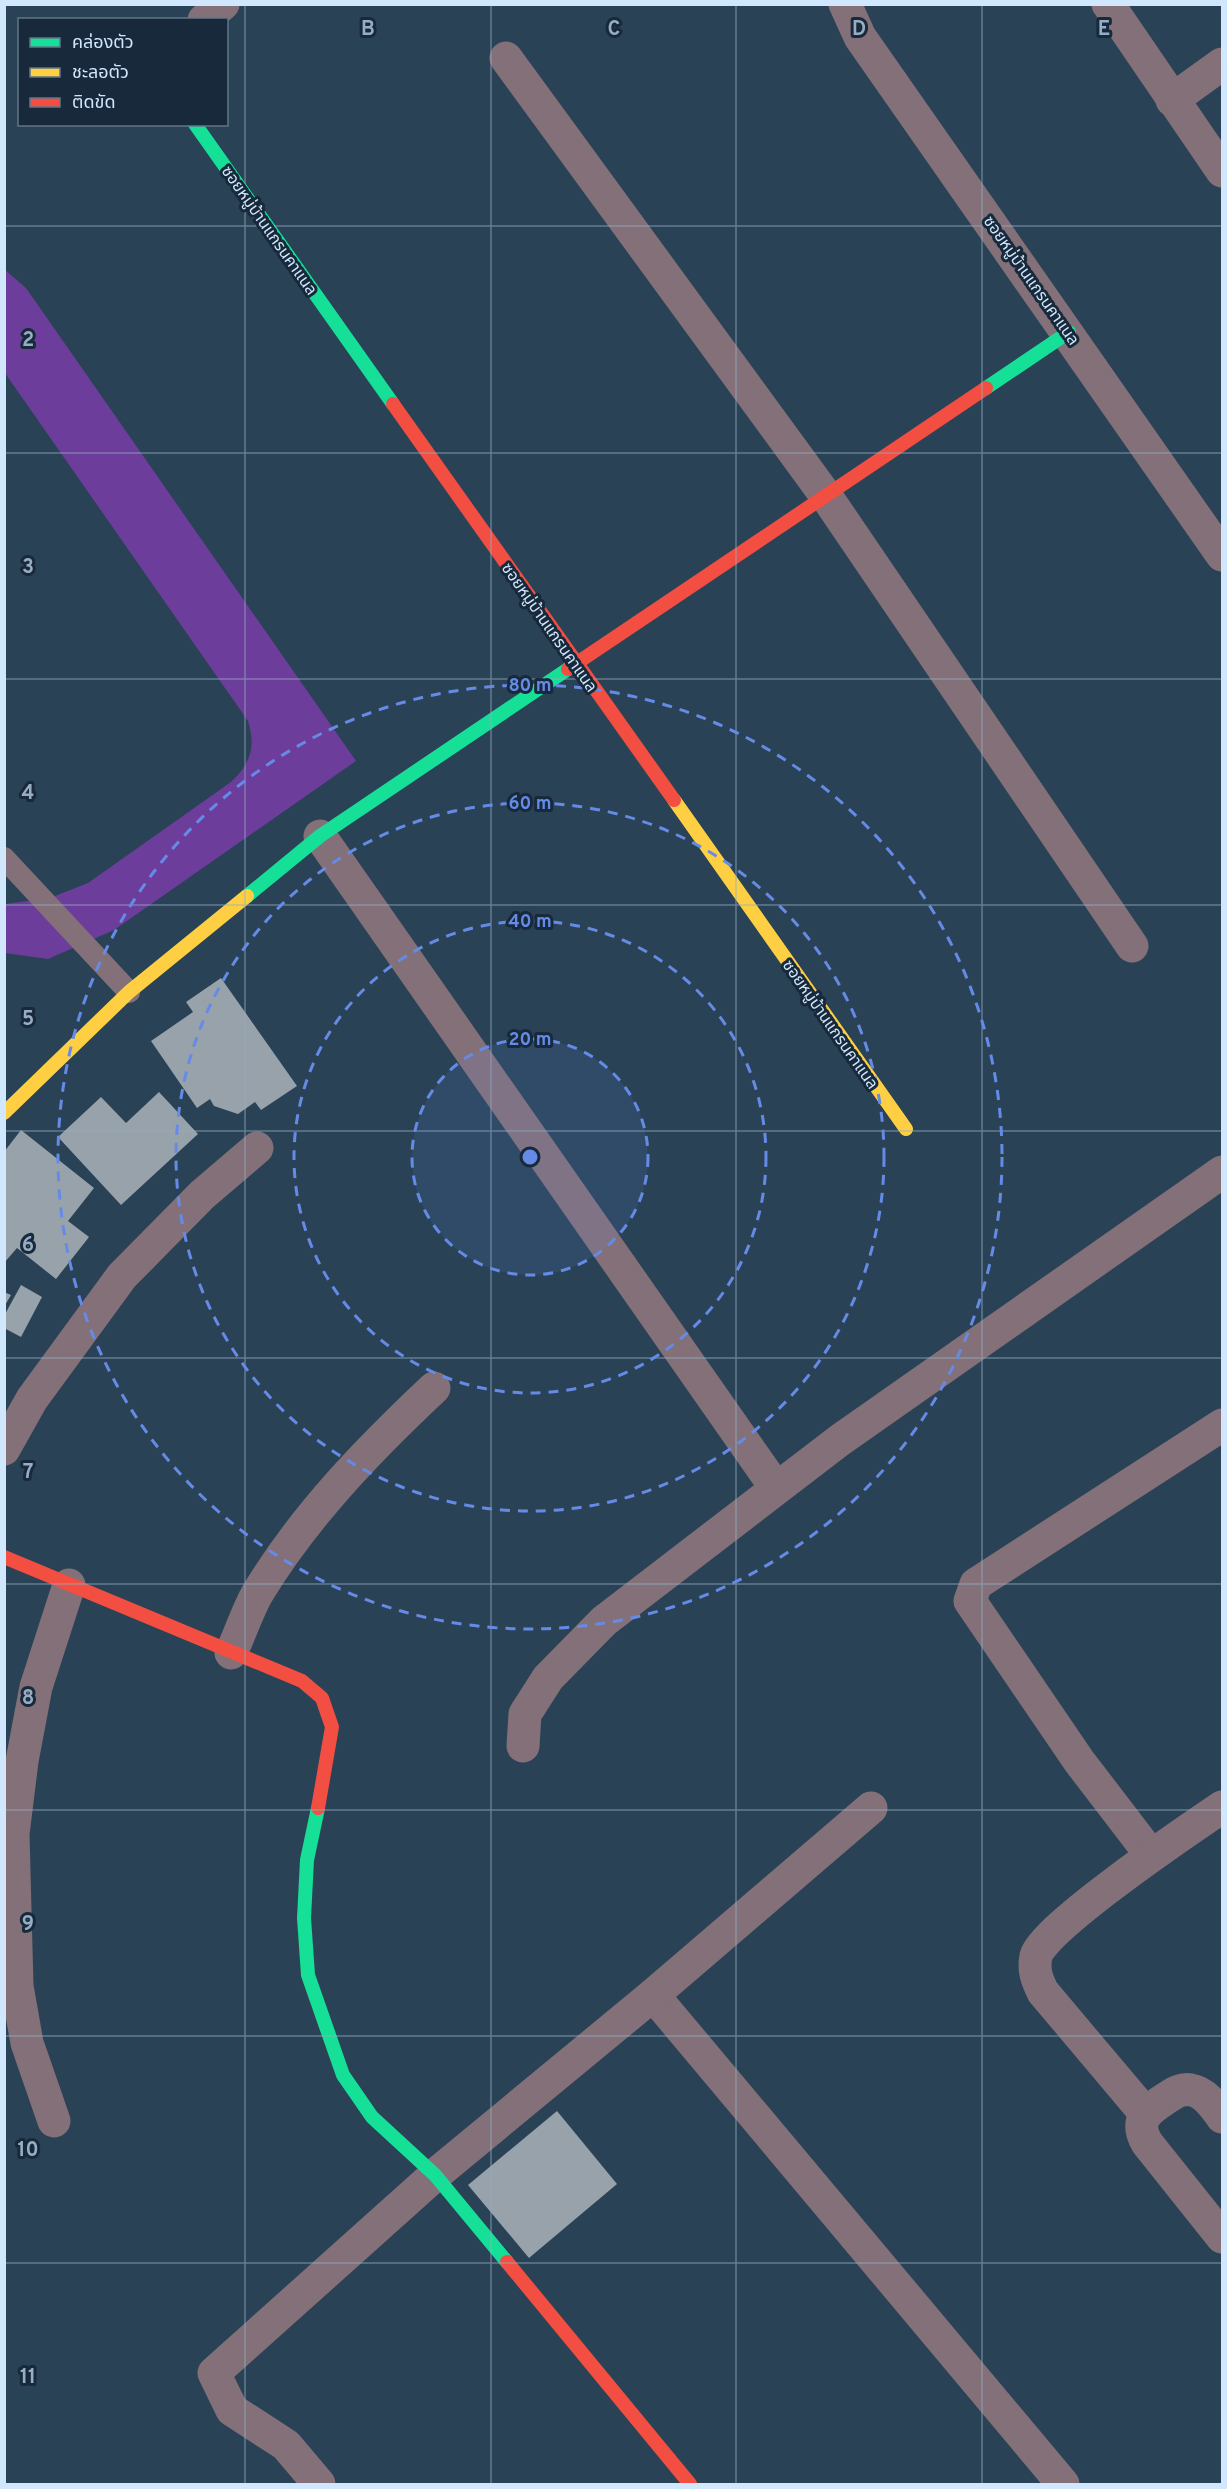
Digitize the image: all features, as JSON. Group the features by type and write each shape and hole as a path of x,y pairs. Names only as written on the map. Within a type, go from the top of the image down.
{"street":[{"path":"206,18 223,4"},
{"name":"ซอยหมู่บ้านแกรนคาแนล","path":"845,4 860,37 1069,332 1222,555"},
{"path":"1108,4 1222,171"},
{"path":"506,58 826,496 1132,946"},
{"path":"1172,100 1222,64"},
{"name":"ซอยหมู่บ้านแกรนคาแนล","path":"196,126 906,1129"},
{"path":"4,1113 129,992 320,836 1069,332"},
{"path":"320,836 776,1488"},
{"path":"4,1449 32,1399 122,1276 202,1195 257,1148"},
{"path":"523,1746 525,1714 548,1678 583,1642 648,1585 776,1488 1222,1172"},
{"path":"231,1653 256,1596 291,1541 363,1458 434,1388"},
{"path":"1151,1855 1079,1761 970,1601 976,1584 1222,1425"},
{"path":"4,1557 302,1681 322,1698 332,1727 324,1782 307,1860 304,1918 308,1975 343,2074 372,2117 435,2175 690,2484"},
{"path":"54,2121 27,2043 17,1986 14,1834 22,1761 36,1687 69,1585"},
{"path":"1145,2113 1043,1992 1035,1976 1036,1955 1051,1934 1151,1855 1222,1807"},
{"path":"319,2484 286,2445 232,2410 214,2373 435,2175 653,1995 871,1808"},
{"path":"653,1995 1063,2484"},
{"path":"1222,2117 1202,2094 1191,2090 1178,2091 1145,2113 1141,2123 1141,2133 1147,2143 1222,2237"}],"lane":[{"path":"4,858 129,992"}],"shaded area":[{"path":"4,269 26,288 356,761 114,930 48,959 5,953 5,904 50,898 88,883 231,782 247,761 252,739 248,721 5,373"}],"building":[{"path":"221,978 297,1086 261,1110 255,1102 238,1114 214,1106 210,1099 197,1108 151,1041 193,1012 186,1002"},
{"path":"159,1092 198,1134 121,1205 58,1137 101,1097 126,1123"},
{"path":"21,1130 94,1188 68,1221 89,1237 56,1279 17,1248 4,1263 4,1152"},
{"path":"21,1285 42,1297 21,1337 4,1328 4,1316"},
{"path":"4,1292 11,1295 4,1307"},
{"path":"557,2111 617,2184 529,2258 468,2185"}],"traffic: fast":[{"path":"196,126 393,404"},
{"path":"986,388 1069,332"},
{"path":"247,896 320,836 568,669"},
{"path":"318,1808 307,1860 304,1918 308,1975 343,2075 372,2117 435,2175 507,2262"}],"traffic: slow":[{"path":"674,800 906,1129"},
{"path":"4,1113 129,992 247,896"}],"traffic: jam":[{"path":"568,669 986,388"},
{"path":"393,404 674,800"},
{"path":"4,1557 302,1681 322,1698 332,1727 318,1808"},
{"path":"507,2262 690,2484"}]}
